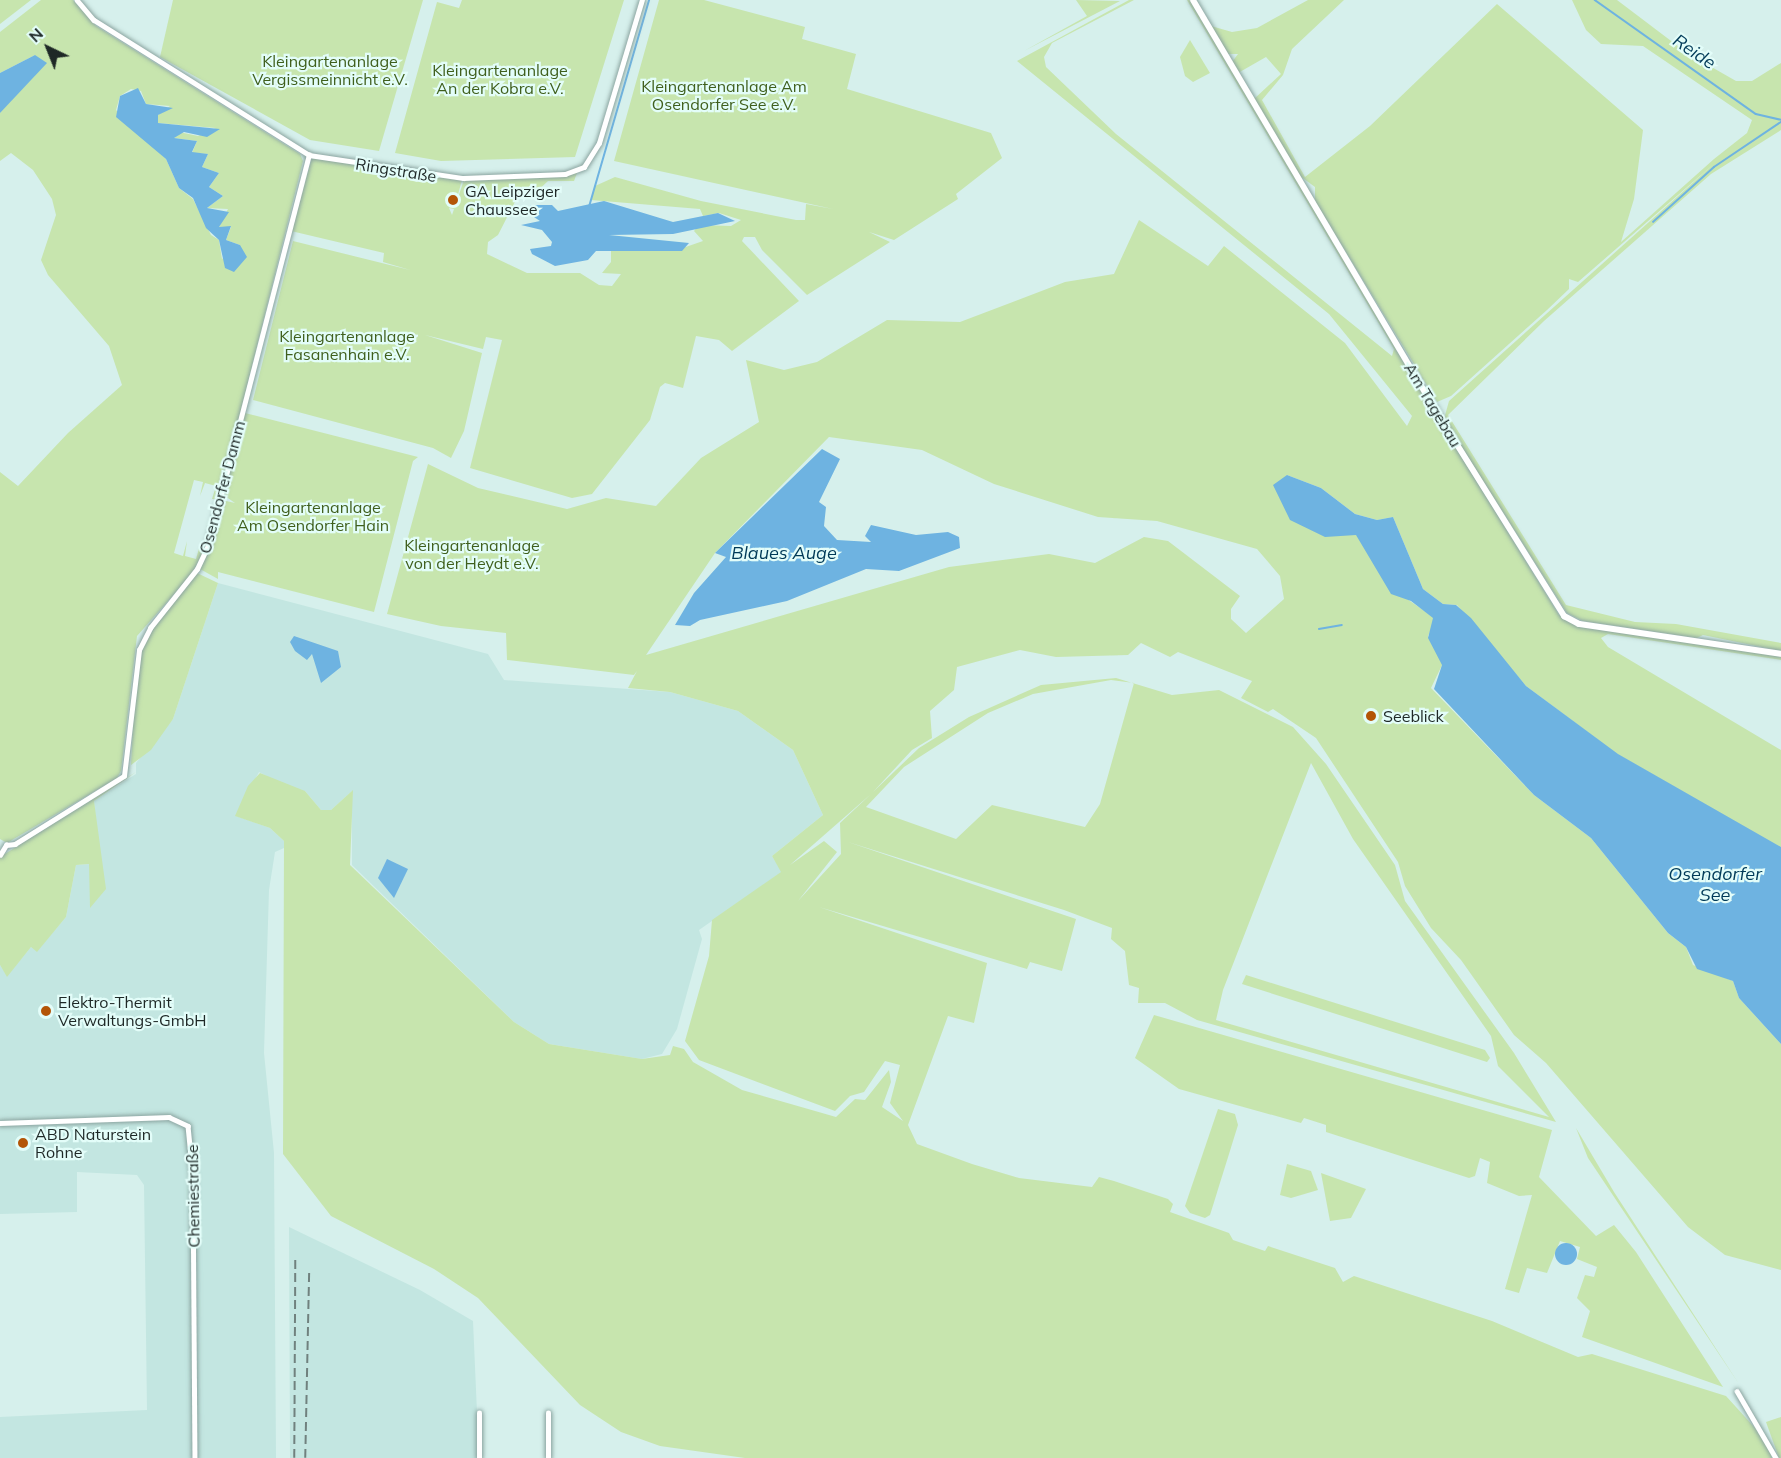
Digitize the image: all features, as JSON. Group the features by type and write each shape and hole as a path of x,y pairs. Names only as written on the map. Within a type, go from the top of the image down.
{"street":[{"name":"Ringstraße","path":"77,0 94,20 309,155 454,178 579,170 596,150 642,0"},
{"name":"Am Tagebau","path":"1193,0 1436,411 1564,616 1579,624 1781,654"},
{"name":"Osendorfer Damm","path":"6,846 15,844 124,776 139,651 150,627 197,569 211,536 309,155"},
{"path":"0,843 6,846 0,855"},
{"name":"Chemiestraße","path":"0,1123 170,1117 188,1126 193,1176 195,1458"},
{"path":"1737,1391 1776,1458"},
{"path":"479,1413 479,1458"},
{"path":"548,1413 548,1458"}],"shaded area":[{"path":"218,583 488,654 504,680 670,692 738,711 793,750 823,815 772,856 782,872 699,930 702,939 677,1029 662,1054 642,1059 549,1044 514,1022 352,865 352,791 331,810 321,810 305,791 298,793 259,772 236,816 270,828 284,841 284,848 275,852 269,890 264,1053 274,1153 276,1458 0,1458 0,1417 147,1410 144,1185 137,1175 77,1172 77,1212 0,1214 0,965 7,976 31,947 37,951 66,917 76,865 90,864 101,885 94,801 136,774 136,763 173,719"},
{"path":"289,1227 420,1290 473,1321 479,1458 290,1458"}],"green space":[{"path":"0,0 31,0 0,24"},
{"path":"41,0 73,0 96,26 300,154 303,161 219,499 212,499 216,486 205,483 200,496 203,482 194,480 174,553 183,556 187,541 185,556 196,559 200,545 204,551 191,575 137,636 121,771 117,778 7,843 0,839 0,472 18,486 68,433 122,385 109,346 48,275 41,260 56,215 52,199 33,170 11,153 0,161 0,113 35,55 0,73 0,32","holes":["131,89 141,91 146,104 170,106 158,115 158,123 216,128 198,136 179,132 174,138 197,141 192,153 208,154 202,167 219,173 209,187 223,196 207,208 228,209 219,227 231,227 226,240 240,245 222,259 219,240 211,235 193,199 179,188 166,159 116,110 120,96"]},
{"name":"Kleingartenanlage Vergissmeinnicht e.V.","path":"173,0 423,0 379,151 310,140 160,57"},
{"name":"Kleingartenanlage An der Kobra e.V.","path":"462,0 624,0 575,157 441,161 395,153 437,2 459,8"},
{"path":"659,0 704,0 805,27 802,39 856,54 847,89 991,133 1002,158 956,194 958,199 894,240 869,232 890,242 807,295 762,250 755,237 744,237 742,241 799,301 732,351 719,340 696,336 683,388 665,383 660,387 650,420 592,494 572,498 470,468 502,340 486,337 483,349 425,335 482,353 464,431 451,458 433,448 253,400 293,241 410,270 383,262 384,253 291,231 312,158 462,180 454,209 449,208 452,215 464,180 577,173 574,181 548,181 532,196 519,194 498,235 488,242 487,254 527,273 580,273 599,285 612,286 621,274 602,273 611,262 611,250 680,249 703,241 694,231 699,225 731,226 741,220 719,213 703,216 700,209 591,200 595,186 615,177 701,201 796,220 805,220 806,204 833,209 614,161"},
{"path":"1076,0 1120,1 1024,51 1087,16"},
{"name":"Kleingartenanlage von der Heydt e.V.","path":"1129,0 1134,0 1052,43 1044,57 1046,67 1116,134 1392,356 1394,349 1187,0 1191,0 1413,378 1559,615 1565,619 1781,656 1781,660 1608,634 1601,638 1608,647 1781,750 1781,848 1617,754 1526,686 1457,605 1443,604 1423,589 1393,517 1377,520 1355,514 1321,488 1287,475 1318,533 1361,534 1387,585 1436,619 1428,636 1444,661 1431,688 1534,795 1591,838 1668,933 1686,947 1693,965 1733,981 1739,998 1781,1044 1781,1270 1725,1255 1688,1227 1546,1063 1514,1035 1461,960 1431,928 1405,886 1398,862 1316,738 1273,709 1268,712 1241,698 1252,681 1178,652 1170,657 1141,643 1128,655 1056,657 1020,650 957,667 954,690 930,711 932,738 912,750 873,792 919,748 969,717 1041,685 1116,678 1131,683 1111,680 1033,694 988,713 904,767 866,807 956,839 992,805 1085,827 1100,804 1134,683 1172,695 1219,690 1293,727 1326,764 1395,865 1405,901 1514,1053 1556,1122 1197,1020 1165,1003 1138,1003 1139,988 1129,985 1125,951 1111,939 1112,928 1064,910 848,842 1076,919 1062,971 1030,962 1027,969 819,907 987,963 974,1023 948,1016 908,1125 917,1144 1019,1178 1092,1187 1099,1177 1114,1181 1168,1199 1173,1204 1170,1212 1229,1233 1233,1240 1265,1251 1268,1246 1335,1268 1343,1282 1354,1276 1492,1321 1578,1357 1592,1354 1726,1396 1765,1439 1772,1458 745,1458 660,1446 621,1432 580,1405 478,1298 434,1269 331,1216 283,1154 284,841 270,828 235,816 248,786 260,773 305,791 321,810 331,810 353,790 350,865 514,1022 549,1044 642,1059 670,1055 673,1046 684,1049 693,1062 742,1090 836,1117 855,1099 865,1100 889,1070 891,1082 882,1107 903,1121 890,1103 900,1065 885,1061 864,1092 850,1096 835,1111 699,1060 685,1041 709,956 712,920 781,872 772,856 823,815 793,750 738,711 670,692 628,688 637,671 634,675 507,660 506,633 441,626 387,614 428,464 478,488 567,509 606,498 656,506 701,458 759,422 746,360 784,370 817,362 887,320 960,322 1065,282 1114,274 1139,220 1208,266 1224,246 1345,343 1407,426 1412,416 1329,314 1017,61","holes":["829,437 922,450 994,484 1098,517 1157,521 1257,549 1280,576 1284,599 1246,633 1231,619 1231,609 1240,596 1168,541 1144,537 1095,563 1049,554 949,567 646,655 715,553","1311,763 1353,839 1491,1036 1498,1066 1549,1117 1216,1020 1223,990","871,794 840,823 841,854 798,901 837,852 824,841 790,865"]},
{"path":"1308,0 1344,0 1292,49 1283,75 1262,100 1305,177 1370,126 1497,4 1643,130 1634,199 1621,242 1714,159 1747,133 1752,120 1643,46 1601,44 1586,30 1572,0 1617,0 1687,53 1736,81 1752,81 1781,63 1781,130 1711,174 1544,321 1448,415 1566,605 1635,622 1676,624 1781,643 1781,651 1703,635 1697,638 1583,621 1567,613 1444,419 1449,401 1716,162 1578,282 1569,279 1569,289 1547,310 1451,396 1437,402 1315,201 1315,187 1300,176 1254,99 1281,74 1266,57 1238,73 1232,62 1238,54 1227,54 1211,26 1232,32 1257,28"},
{"path":"1190,40 1210,73 1193,82 1185,76 1180,57"},
{"name":"Kleingartenanlage Am Osendorfer Hain","path":"245,413 418,457 413,461 374,612 218,572 218,579 200,569 222,500 235,503 222,494"},
{"path":"197,573 218,583 173,719 151,750 131,765 135,687 142,646 155,623"},
{"path":"136,772 94,801 106,889 90,908 89,864 76,865 66,917 37,952 31,947 7,977 0,965 0,857"},
{"path":"1246,975 1485,1050 1490,1058 1487,1062 1242,984"},
{"path":"1154,1015 1552,1130 1539,1177 1596,1236 1614,1225 1636,1252 1723,1387 1582,1337 1590,1311 1577,1298 1585,1275 1594,1277 1597,1267 1577,1259 1580,1247 1560,1241 1547,1273 1527,1268 1519,1293 1505,1289 1532,1195 1519,1196 1487,1183 1490,1162 1480,1158 1475,1176 1469,1178 1326,1132 1326,1125 1304,1118 1301,1123 1179,1089 1135,1058"},
{"path":"1218,1109 1235,1114 1238,1125 1210,1215 1205,1218 1190,1213 1185,1206"},
{"path":"1576,1128 1614,1192 1739,1384 1588,1158"},
{"path":"1287,1164 1311,1171 1318,1190 1291,1198 1280,1195"},
{"path":"1321,1173 1366,1189 1351,1218 1330,1221"},
{"path":"1781,1417 1781,1458 1779,1458 1766,1422"}],"water":[{"path":"35,55 47,63 0,113 0,73"},
{"path":"138,88 146,104 173,108 158,115 158,123 220,129 207,137 184,132 174,138 197,141 192,152 208,154 202,167 219,173 209,187 223,196 207,208 229,212 219,227 231,226 226,240 240,245 247,257 234,272 225,268 219,240 206,228 193,198 179,188 166,159 116,117 120,96"},
{"path":"604,201 673,222 718,213 735,221 673,234 609,235 689,243 682,251 596,251 588,260 555,266 532,254 530,249 551,246 552,242 542,230 521,225 540,221 525,211 531,205 552,205 558,211"},
{"name":"Blaues Auge","path":"822,449 840,459 819,502 826,507 824,526 837,540 871,542 865,536 871,525 916,535 948,532 959,537 960,548 899,571 866,569 787,601 700,620 690,626 675,625 694,593 726,557 715,553"},
{"name":"Osendorfer See","path":"1287,475 1321,488 1355,514 1377,520 1393,517 1423,589 1443,604 1456,605 1471,618 1526,686 1618,754 1781,847 1781,1044 1739,998 1733,981 1697,969 1686,947 1668,933 1591,838 1534,795 1434,689 1442,665 1428,638 1433,618 1411,601 1391,594 1356,535 1325,537 1290,520 1273,485"},
{"path":"294,636 338,651 341,667 321,683 312,654 307,660 295,651 290,642"},
{"path":"387,859 408,869 394,898 378,878"},
{"path":"1566,1243 1574,1246 1577,1254 1574,1262 1566,1265 1558,1262 1555,1254 1558,1246"}],"waterway":[{"path":"589,207 649,0"},
{"name":"Reide","path":"1595,0 1756,114 1781,120"},
{"path":"1653,222 1714,167 1781,122"},
{"path":"1319,629 1342,625"}],"railway":[{"path":"294,1458 295,1256"},
{"path":"305,1458 309,1271"}],"place":[{"name":"GA Leipziger Chaussee","path":"453,200"},
{"name":"Seeblick","path":"1371,716"},
{"name":"Elektro-Thermit Verwaltungs-GmbH","path":"46,1011"},
{"name":"ABD Naturstein Rohne","path":"23,1143"}],"park label":[{"name":"Kleingartenanlage Am Osendorfer See e.V.","path":"724,95"},
{"name":"Kleingartenanlage Fasanenhain e.V.","path":"347,345"}]}
